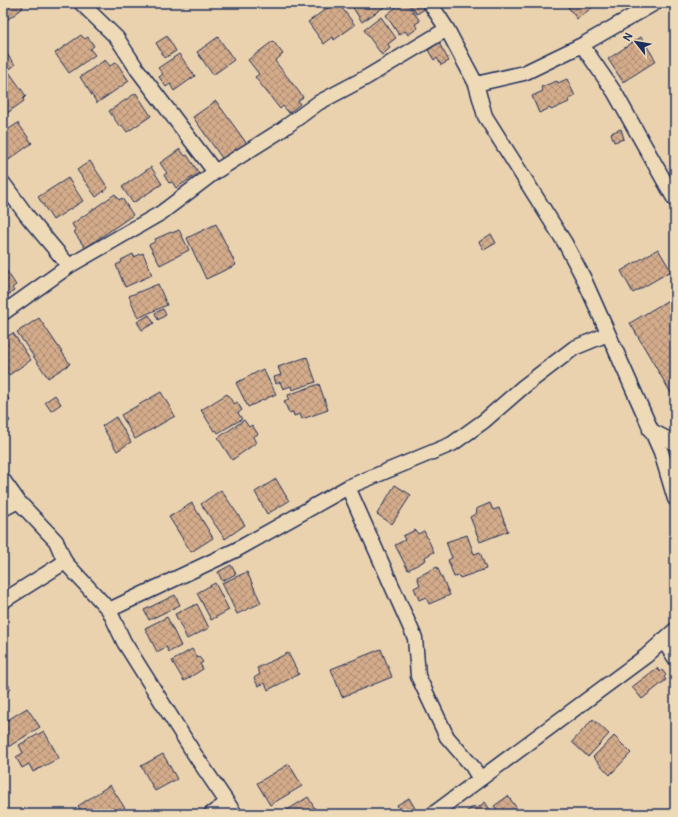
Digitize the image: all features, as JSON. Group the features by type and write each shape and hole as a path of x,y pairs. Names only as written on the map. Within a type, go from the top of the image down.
{"street":[{"path":"81,3 117,38 136,69 215,172"},
{"path":"430,3 447,29 476,84 485,116 565,242 583,277 661,452 675,498"},
{"path":"476,84 524,72 582,45 655,3"},
{"path":"3,313 68,266 161,213 215,172 280,131 318,103 367,77 447,29"},
{"path":"582,45 615,93 675,200"},
{"path":"3,183 28,217 68,266"},
{"path":"109,610 236,550 348,487 452,444 484,421 523,387 574,348 608,334"},
{"path":"650,430 675,443"},
{"path":"3,480 18,501 56,541 65,562 109,610 124,642 231,809 211,814"},
{"path":"348,487 415,638 418,676 447,737 472,766 480,779"},
{"path":"3,509 18,501"},
{"path":"3,601 65,562"},
{"path":"434,814 646,656 675,630"},
{"path":"663,640 675,658"}],"building":[{"path":"3,3 20,3 23,8 3,23"},
{"path":"334,3 338,3 355,25 334,40 333,37 324,44 308,22"},
{"path":"350,3 390,3 362,22"},
{"path":"402,3 407,3 420,21 415,24 418,28 408,35 405,31 399,35 386,15"},
{"path":"416,3 423,3 426,8 417,14 411,6"},
{"path":"565,3 598,3 577,19"},
{"path":"381,17 396,38 388,44 390,48 382,55 364,30"},
{"path":"81,35 85,39 88,37 94,46 90,49 95,55 69,73 55,53"},
{"path":"167,36 176,51 165,58 156,43"},
{"path":"218,37 234,60 213,75 197,52"},
{"path":"641,37 656,61 623,82 608,59"},
{"path":"273,41 283,54 275,61 303,97 298,101 300,104 289,113 283,106 280,109 255,77 259,74 248,60"},
{"path":"439,43 449,61 441,65 437,58 434,60 428,50"},
{"path":"3,49 15,65 3,74"},
{"path":"179,54 195,76 174,91 170,84 166,87 159,77 163,74 158,68"},
{"path":"105,60 110,66 116,62 129,81 97,103 80,77"},
{"path":"9,72 26,96 23,99 24,101 3,116 3,76"},
{"path":"567,79 575,96 568,100 569,102 551,110 550,108 539,113 532,96 543,91 541,87"},
{"path":"136,93 151,116 127,132 122,125 120,127 109,111"},
{"path":"216,101 247,144 224,161 193,117"},
{"path":"18,123 32,143 6,162 3,158 3,133"},
{"path":"621,129 624,139 614,142 611,133"},
{"path":"180,149 185,156 187,155 199,173 176,188 172,182 169,183 164,175 167,173 160,163"},
{"path":"3,160 8,167 3,170"},
{"path":"90,161 108,188 96,197 77,170"},
{"path":"151,167 162,184 133,203 122,187"},
{"path":"68,178 83,201 53,220 38,197"},
{"path":"115,194 119,200 122,198 133,215 85,248 74,232 76,231 72,224"},
{"path":"216,224 236,265 206,279 187,238"},
{"path":"179,230 189,250 160,265 149,245 156,241 155,239"},
{"path":"491,234 496,243 484,250 479,242"},
{"path":"658,249 671,271 633,293 621,271"},
{"path":"143,253 152,275 125,287 116,265 122,262 121,260 133,254 134,257"},
{"path":"6,270 16,285 12,288 14,291 3,298 3,272"},
{"path":"158,284 167,305 138,318 129,296"},
{"path":"675,296 675,400 630,323"},
{"path":"163,309 166,315 158,320 155,313"},
{"path":"149,315 154,323 142,330 137,322"},
{"path":"39,318 70,364 48,378 17,332"},
{"path":"13,333 31,360 9,375 3,367 3,335 4,334 6,337"},
{"path":"307,357 316,382 292,390 291,386 283,389 280,382 276,384 274,377 281,375 278,367"},
{"path":"263,369 276,394 248,407 236,383"},
{"path":"319,384 328,410 302,419 300,414 294,416 293,412 289,413 284,401 289,399 288,395"},
{"path":"3,391 9,399 3,403"},
{"path":"161,392 175,416 135,439 121,415"},
{"path":"227,394 234,404 237,402 242,410 238,413 242,419 218,433 216,430 214,431 201,410"},
{"path":"55,395 61,404 51,411 45,402"},
{"path":"3,410 10,421 3,425"},
{"path":"116,417 131,442 117,451 102,426"},
{"path":"244,420 249,427 252,425 258,434 253,437 256,443 232,460 218,438"},
{"path":"276,479 289,501 267,514 255,492"},
{"path":"395,485 411,495 392,524 377,514"},
{"path":"221,490 245,525 225,539 201,504"},
{"path":"192,503 213,538 191,552 169,517"},
{"path":"490,503 493,510 499,508 508,531 480,542 470,517 477,513 476,509"},
{"path":"415,530 418,534 424,531 434,552 425,557 426,560 408,570 395,545 405,540 403,536"},
{"path":"467,535 474,554 480,552 486,569 460,578 459,576 454,577 448,560 452,558 446,542"},
{"path":"231,565 236,574 222,581 218,572"},
{"path":"437,567 450,595 429,604 426,597 419,600 414,588 420,585 417,577"},
{"path":"247,572 261,603 237,614 222,583"},
{"path":"215,583 229,610 211,620 197,593"},
{"path":"175,595 180,605 149,620 144,610"},
{"path":"197,604 209,628 187,639 175,614"},
{"path":"167,617 181,646 169,652 166,647 157,652 145,628"},
{"path":"192,649 197,658 199,657 203,662 200,664 203,669 184,681 172,661"},
{"path":"381,649 392,677 342,697 331,669"},
{"path":"288,653 299,674 268,690 265,683 258,686 254,678 260,674 257,668"},
{"path":"657,668 660,672 662,670 666,675 664,677 666,680 642,699 632,687"},
{"path":"3,677 11,689 3,695"},
{"path":"27,708 40,727 8,747 3,739 3,723"},
{"path":"593,719 609,734 588,757 572,742"},
{"path":"44,731 59,758 33,772 29,764 22,768 16,757 23,753 19,745"},
{"path":"614,736 631,753 610,775 593,757"},
{"path":"163,754 177,779 155,791 141,766"},
{"path":"289,764 302,786 270,805 257,783"},
{"path":"110,785 126,810 120,814 80,814 82,812 78,806"},
{"path":"508,796 521,814 500,814 494,806"},
{"path":"308,797 318,814 281,814"},
{"path":"409,798 416,810 408,814 402,814 397,805"},
{"path":"485,802 493,814 465,813 474,806 476,809"}]}
